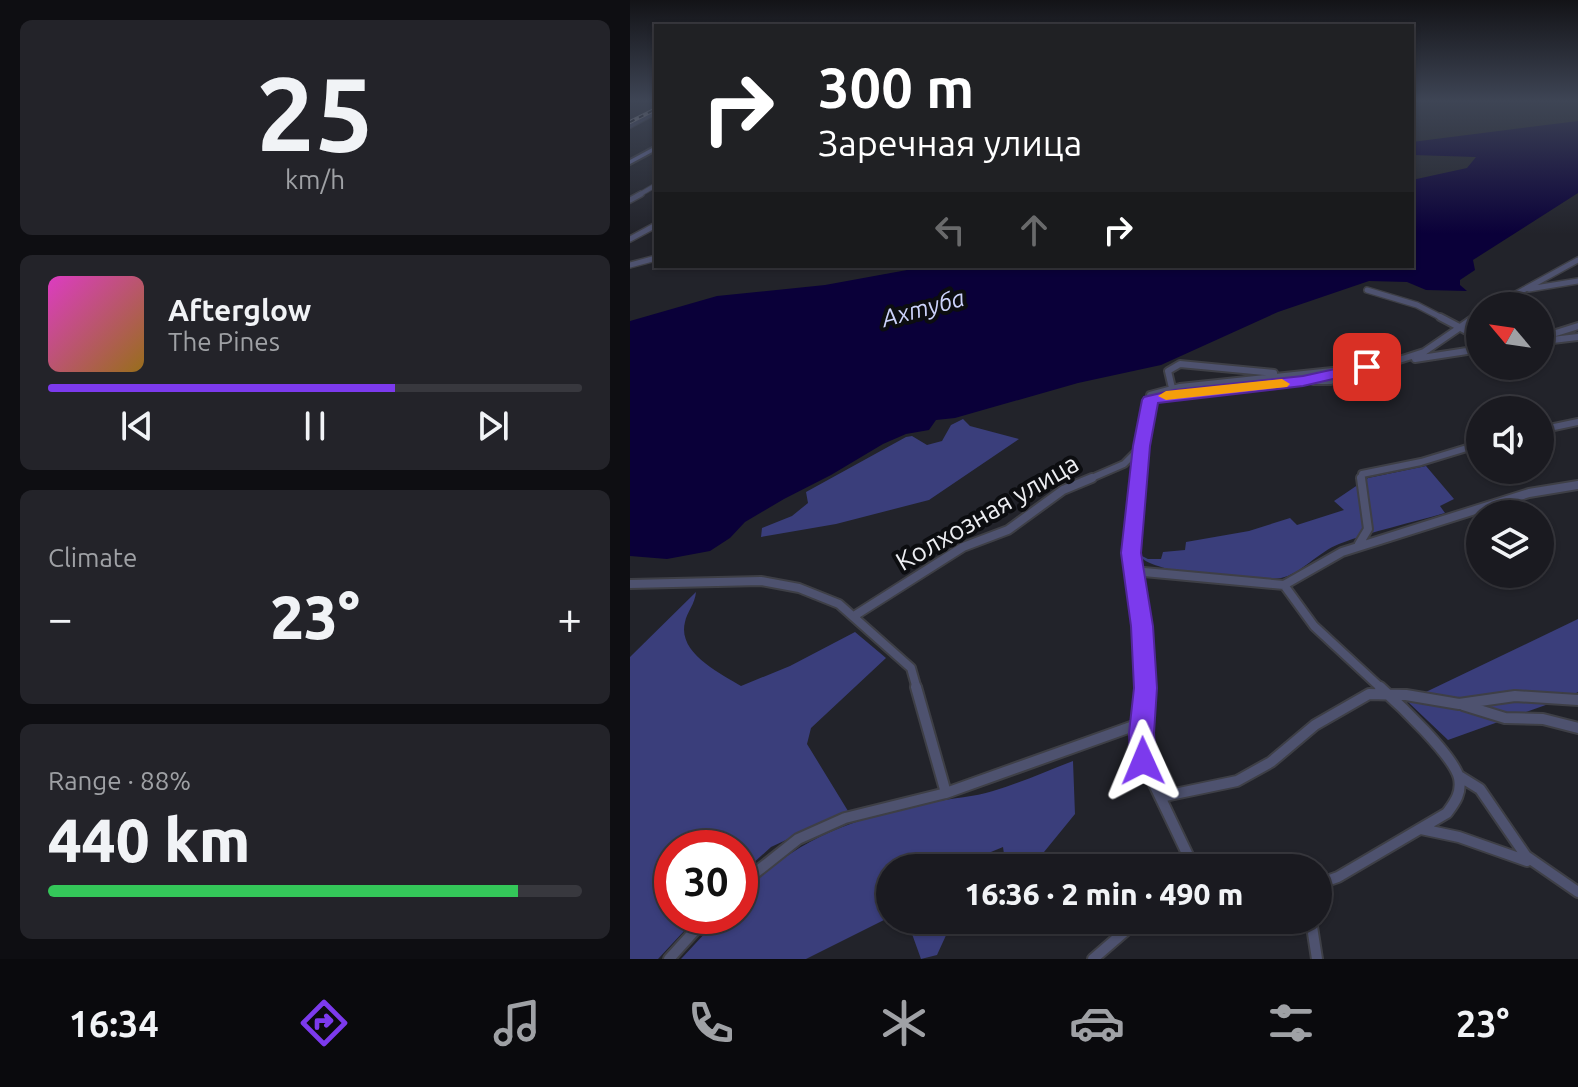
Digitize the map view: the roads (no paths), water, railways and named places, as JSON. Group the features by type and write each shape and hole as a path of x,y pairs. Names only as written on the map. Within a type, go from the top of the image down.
{"main road":[{"path":"630,162 654,149"}],"street":[{"path":"630,200 654,186"},
{"path":"630,239 654,226"},
{"path":"630,265 654,259"},
{"path":"1518,292 1578,260"},
{"path":"1555,272 1576,282"},
{"path":"1521,290 1576,282"},
{"path":"1367,290 1417,305 1466,330"},
{"path":"1367,367 1424,352 1466,324"},
{"path":"1554,335 1578,326"},
{"path":"1554,339 1578,337"},
{"path":"1150,400 1174,394 1309,380 1466,351"},
{"path":"1172,388 1168,371 1186,363 1309,380"},
{"path":"1187,854 1143,761 1142,723 1146,688 1142,626 1131,553 1142,446 1152,393 1172,388 1341,372"},
{"path":"1554,427 1578,422"},
{"name":"Колхозная улица","path":"854,616 963,547 1008,530 1063,490 1124,464 1142,446"},
{"path":"1355,548 1365,539 1369,526 1359,492 1362,474 1421,462 1466,448"},
{"path":"1133,571 1284,585 1342,552 1529,493 1578,485"},
{"path":"630,584 761,581 819,595 839,604 911,668 946,793"},
{"path":"1284,585 1314,626 1420,724 1459,776 1480,789 1518,846 1538,865 1578,892"},
{"path":"1160,797 1237,781 1271,762 1298,737 1369,694 1459,704 1505,718 1543,719 1578,728"},
{"path":"1459,704 1515,696 1576,703"},
{"path":"758,871 798,839 845,818 946,793 1142,723"},
{"path":"1332,879 1447,813 1459,796 1459,776"},
{"path":"1419,829 1481,844 1538,865"},
{"path":"669,959 692,934"},
{"path":"1093,959 1122,934"},
{"path":"1313,934 1317,959"}],"water":[{"name":"Ахтуба","path":"1414,145 1578,145 1578,193 1473,260 1475,270 1460,280 1460,285 1467,291 1426,290 1407,282 1369,281 1278,312 1161,365 1078,383 955,418 936,420 929,430 906,434 883,444 784,499 745,522 730,538 710,551 667,559 630,556 630,321 717,296 825,285 918,268 1414,268 1414,180 1467,168 1476,157 1414,155"}]}
